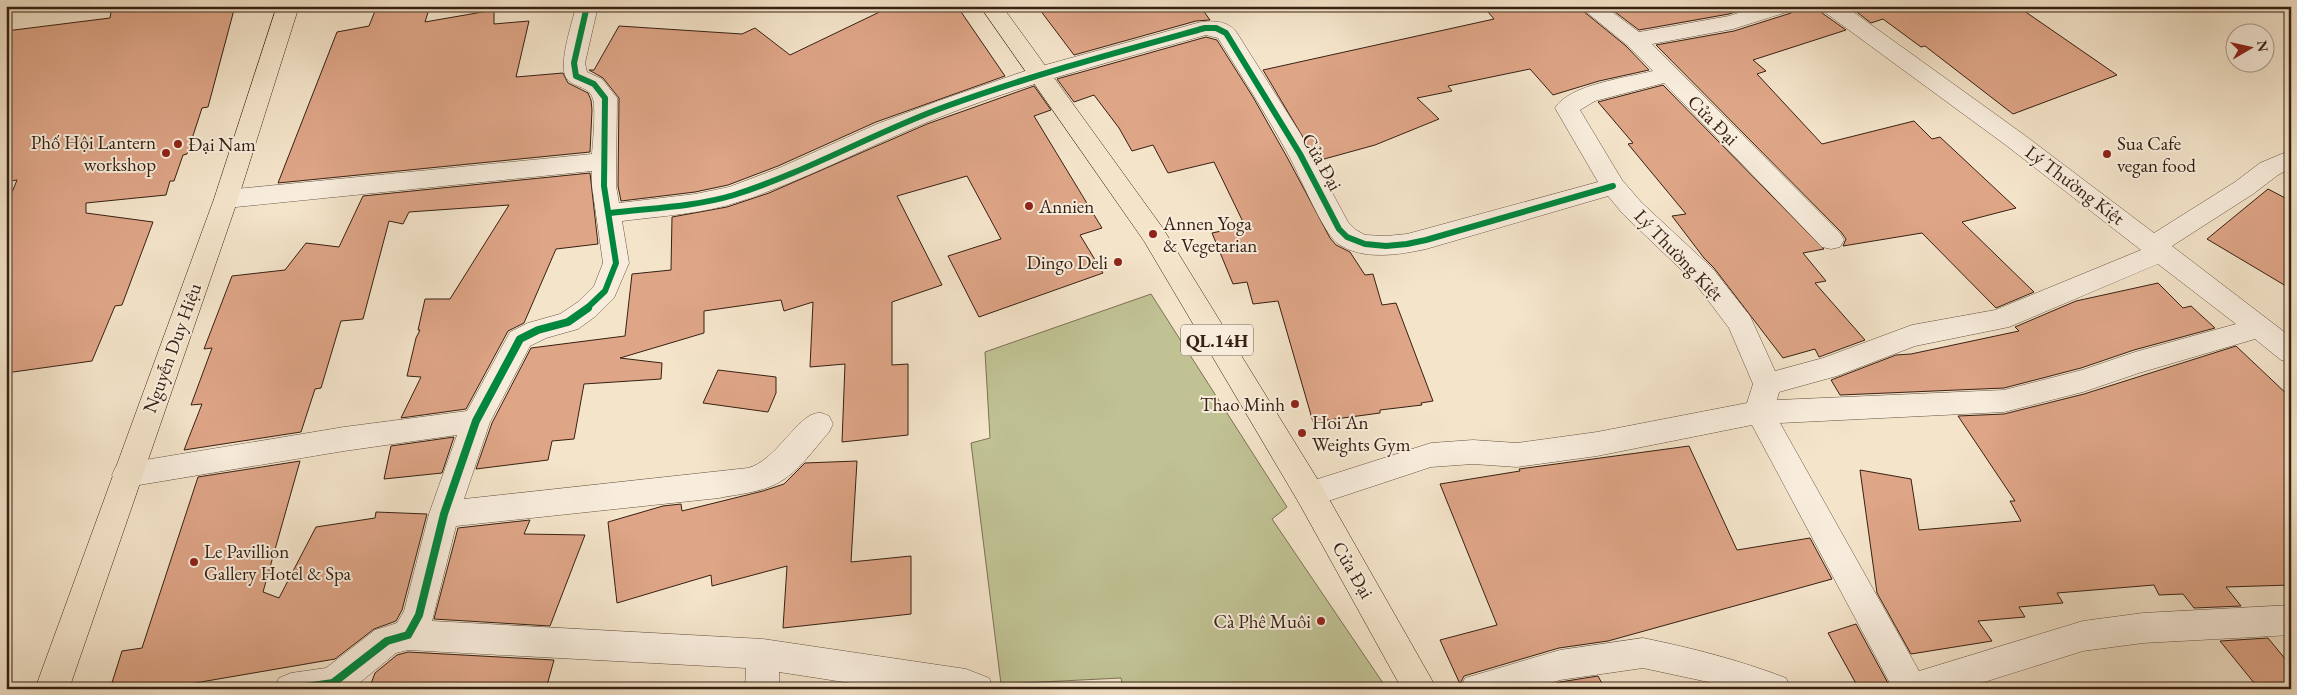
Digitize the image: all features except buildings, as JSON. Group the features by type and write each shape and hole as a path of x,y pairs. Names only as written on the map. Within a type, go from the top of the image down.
{"main road":[{"name":"Nguyễn Duy Hiệu","path":"52,689 126,475 226,199 288,6"},
{"name":"Cửa Đại","path":"992,6 1153,234 1310,494 1420,689"}],"street":[{"path":"408,634 419,615 444,514 476,421 520,339 538,330 568,322 587,309 605,291 616,263 610,213 604,186 605,98 594,84 576,76 574,63 587,6"},
{"name":"Cửa Đại","path":"1590,6 1635,40 1831,240"},
{"path":"1635,40 1733,22 1782,6"},
{"name":"Lý Thường Kiệt","path":"1831,6 2016,140 2291,352"},
{"name":"Cửa Đại","path":"1039,74 1205,28 1223,30 1312,174 1341,232 1349,238 1368,244 1396,244 1426,240 1613,186"},
{"path":"610,213 660,208 733,195 788,174 885,130 937,109 1039,74"},
{"name":"Lý Thường Kiệt","path":"1668,75 1586,95 1567,108 1613,186 1632,208 1704,276 1740,323 1768,384"},
{"path":"2291,158 2269,169 2158,249 1999,320 1912,336 1826,368 1768,384 1759,412 1911,689 2083,636 2143,628 2291,620"},
{"path":"226,199 605,161"},
{"path":"1310,494 1430,455 1473,452 1517,455 1597,444 1759,412 2004,401 2083,381 2136,363 2259,328"},
{"path":"126,475 476,421"},
{"path":"444,514 719,485 756,479 776,468 819,424"},
{"path":"291,689 333,683 387,641 408,634 763,654 966,684 977,689"},
{"path":"1477,689 1560,665 1643,653 1708,667 1774,689"},
{"path":"762,689 763,654"}],"green space":[{"path":"1151,294 1287,507 1272,519 1387,689 1123,689 1121,678 1001,684 971,443 990,438 985,352"}],"cycle path":[{"path":"291,689 333,683 387,641 408,635 419,615 444,514 476,421 520,339 538,330 568,322 587,309 605,291 616,263 604,186 605,98 594,84 576,76 574,63 587,6"},
{"path":"610,213 695,203 733,195 788,174 885,130 946,106 1039,74 1205,28 1216,28 1226,33 1300,154 1339,229 1347,237 1356,241 1386,246 1426,240 1613,186"}],"place":[{"name":"Đại Nam","path":"178,144"},
{"name":"Phố Hội Lantern workshop","path":"166,153"},
{"name":"Sua Cafe vegan food","path":"2107,154"},
{"name":"Annien","path":"1029,206"},
{"name":"Annen Yoga & Vegetarian","path":"1153,234"},
{"name":"Dingo Deli","path":"1118,262"},
{"name":"Thao Minh","path":"1295,404"},
{"name":"Hoi An Weights Gym","path":"1302,433"},
{"name":"Le Pavillion Gallery Hotel & Spa","path":"194,562"},
{"name":"Cà Phê Muôi","path":"1321,621"}]}
